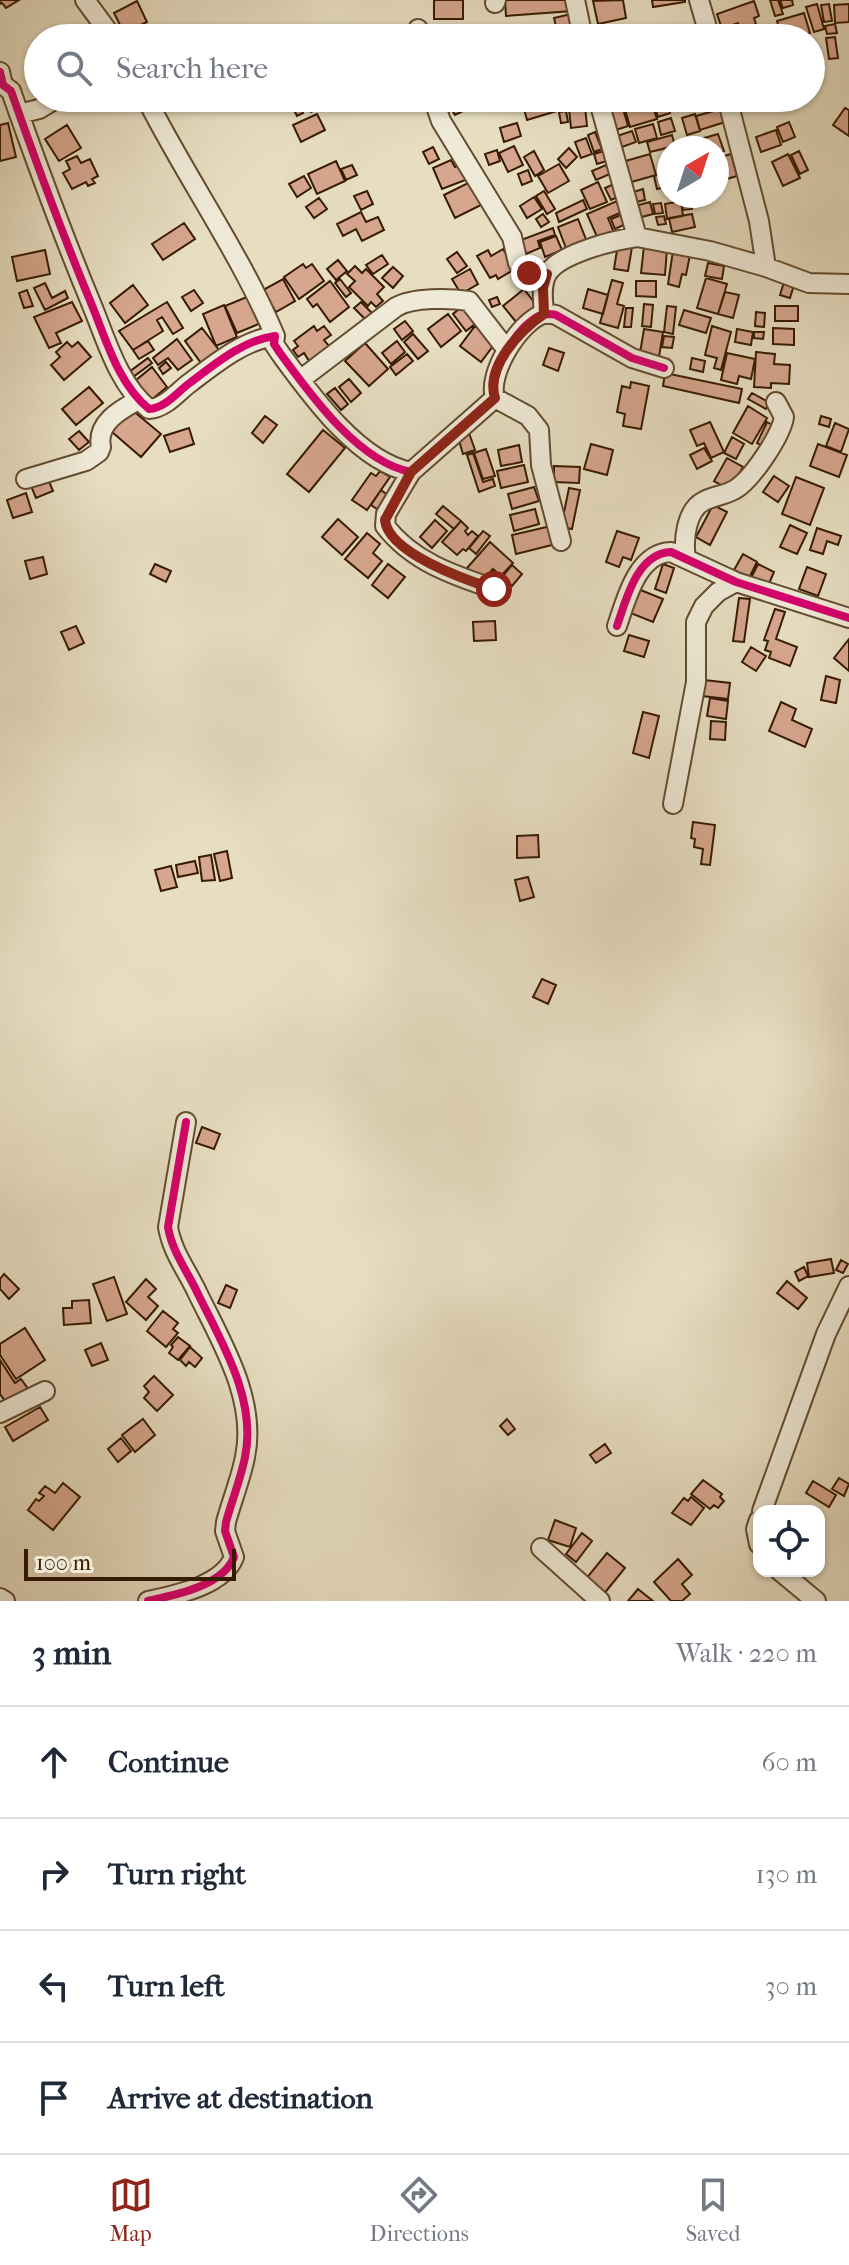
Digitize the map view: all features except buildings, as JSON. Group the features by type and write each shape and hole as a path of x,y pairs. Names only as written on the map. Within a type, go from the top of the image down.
{"street":[{"path":"85,0 103,24"},
{"path":"575,0 580,24"},
{"path":"699,0 706,24"},
{"path":"1,81 11,91 116,364 138,400 149,409 157,408 251,341 275,336"},
{"path":"19,114 27,112"},
{"path":"154,112 254,290 275,336 274,344 331,419 382,461 411,472"},
{"path":"438,112 512,237 518,263 529,273 547,274"},
{"path":"602,112 637,237"},
{"path":"731,112 759,221 766,267"},
{"path":"544,314 543,288 547,274 554,265 585,251 637,237 671,242 766,267 809,283 849,284"},
{"path":"300,380 404,302 469,301 507,350"},
{"path":"495,398 494,383 507,350 527,325 544,314 564,318 632,358 664,368"},
{"path":"494,589 431,565 385,526 386,514 411,472 495,398"},
{"path":"495,398 528,416 539,430 541,465 561,541"},
{"path":"26,479 94,456 101,447 99,438 106,424 138,400"},
{"path":"686,558 683,542 695,508 736,489 777,437 784,417 776,402"},
{"path":"617,626 632,583 653,556 671,552 736,582 849,618"},
{"path":"673,804 696,682 696,622 704,606 718,592 736,582"},
{"path":"148,1601 199,1586 229,1567 234,1557 225,1531 226,1522 246,1456 246,1413 241,1390 170,1238 168,1227 186,1122"},
{"path":"764,1505 826,1334 849,1286"},
{"path":"0,1413 45,1391"},
{"path":"541,1548 598,1600"},
{"path":"787,1577 816,1601"}],"cycle path":[{"path":"0,72 3,85 11,91 114,360 129,387 149,409 166,402 231,353 252,342 275,336 274,344 280,353 337,424 372,455 391,466 411,472 495,398 496,376 507,350 524,327 543,314 556,315 632,358 664,368"},
{"path":"617,626 629,591 641,569 659,554 671,552 736,582 849,618"},
{"path":"148,1601 197,1588 228,1567 234,1557 225,1531 226,1522 243,1465 247,1436 246,1414 235,1372 177,1253 168,1227 186,1122"}],"route":[{"path":"494,589 431,565 392,534 385,526 385,520 411,472 495,398 494,383 511,342 527,325 544,314 543,288 547,274 529,273"}]}
